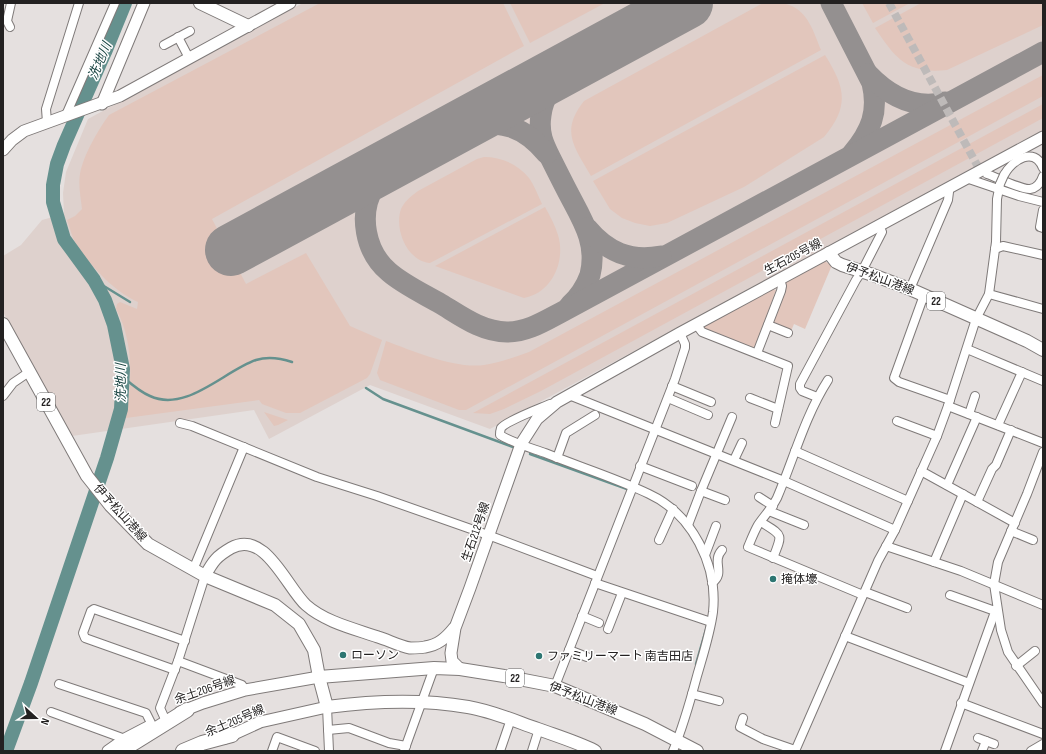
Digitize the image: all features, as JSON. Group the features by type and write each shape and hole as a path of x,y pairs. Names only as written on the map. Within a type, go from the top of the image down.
{"highway":[{"path":"126,745 187,710"},
{"path":"183,751 202,743 232,735"}],"main road":[{"path":"200,3 218,8 248,26"},
{"name":"伊予松山港線","path":"829,253 836,262 910,289 1027,341 1043,350"},
{"name":"伊予松山港線","path":"3,324 89,479 106,500 148,544 205,576 275,605 299,624 314,650 327,707"},
{"name":"伊予松山港線","path":"319,677 434,668 460,669 504,676 555,686 645,724 675,746 697,751"},
{"path":"327,707 357,703 421,702 468,707 511,719 581,744 595,751"}],"street":[{"path":"10,3 7,21 10,27"},
{"path":"47,122 46,109 79,3"},
{"path":"69,114 115,3"},
{"path":"97,105 144,3"},
{"path":"3,150 12,140 24,131 120,96 290,3"},
{"path":"164,45 190,31"},
{"path":"178,38 190,58"},
{"name":"生石205号線","path":"557,402 696,324 1043,137"},
{"path":"743,718 740,727 763,739 795,750 845,636 886,546 896,530 937,436 976,319 989,294 995,249 997,199 1004,175 1017,160 1026,157 1038,160 1043,168"},
{"path":"987,174 1026,189 1036,186 1041,181 1043,176"},
{"path":"966,178 1000,186 1043,202"},
{"path":"910,289 948,200 948,188"},
{"path":"1043,210 1040,227 1043,228"},
{"path":"817,397 802,391 800,384 882,232 879,226"},
{"path":"995,249 1002,246 1043,255"},
{"path":"756,353 781,291 782,286 780,279"},
{"path":"989,294 1043,309"},
{"path":"924,295 894,378 899,382 949,403 969,414 1043,443"},
{"path":"696,324 702,332 788,366 775,423"},
{"path":"768,325 788,333"},
{"path":"555,686 640,466 668,398 685,348 685,344 680,333"},
{"path":"967,349 1043,381"},
{"path":"3,396 13,383 29,372"},
{"path":"998,425 1022,372"},
{"path":"828,380 817,397 784,481 771,508 761,522 748,547 864,594 907,608"},
{"path":"672,386 711,402"},
{"path":"569,395 734,460 896,530"},
{"path":"969,414 975,396"},
{"path":"668,398 708,415"},
{"path":"750,398 778,409"},
{"path":"557,402 523,415 502,427 500,434 521,444 656,497 672,509 688,525 705,555 712,584 713,596 692,694 675,746"},
{"name":"生石212号線","path":"460,669 452,661 451,653 455,628 521,444 536,419 557,402"},
{"path":"557,458 566,433 595,415"},
{"path":"688,525 732,417"},
{"path":"947,485 977,417"},
{"path":"897,421 937,436"},
{"path":"180,423 192,426 317,477 377,496 488,535 596,580 622,593 708,622"},
{"path":"976,502 992,469 996,465 1011,430"},
{"path":"734,460 742,443"},
{"path":"194,570 244,447"},
{"path":"795,451 908,501"},
{"path":"1042,700 1016,666 1008,652 996,609 994,584 998,562 1040,466 1043,452"},
{"path":"640,466 692,486"},
{"path":"921,471 1015,523"},
{"path":"701,491 725,500"},
{"path":"934,562 963,494"},
{"path":"758,497 771,508 804,525"},
{"path":"659,540 672,509"},
{"path":"761,522 778,533 780,537 780,541 773,558"},
{"path":"705,555 716,526"},
{"path":"1011,531 1033,540"},
{"path":"165,719 160,708 175,670 205,576 212,562 219,555 236,546 251,545 264,552 277,566 296,594 307,606 340,624 410,648 437,644 447,637 455,628"},
{"path":"886,546 994,584 1043,605"},
{"path":"712,584 718,577 719,573 717,560 722,550"},
{"path":"608,629 622,593"},
{"path":"950,595 996,609"},
{"path":"175,670 85,638 83,633 90,611 94,609 184,641"},
{"path":"945,751 996,609"},
{"path":"582,616 599,623"},
{"path":"845,636 969,683"},
{"path":"569,650 587,656"},
{"path":"1016,666 1035,651"},
{"path":"178,661 242,685 245,690"},
{"path":"328,730 349,728 405,749 434,668"},
{"name":"余土206号線","path":"108,751 126,745 152,726 165,719 203,703 245,690 319,677"},
{"path":"59,684 146,713 152,726"},
{"path":"692,694 719,701"},
{"path":"961,703 1043,734"},
{"path":"327,707 330,751"},
{"name":"余土205号線","path":"200,751 260,722 327,707"},
{"path":"55,716 126,745"},
{"path":"500,751 511,719"},
{"path":"532,751 539,729"},
{"path":"272,751 277,737 315,751"},
{"path":"982,751 982,739 994,744"},
{"path":"1031,751 1043,744"}],"shaded area":[{"path":"303,3 1043,3 1043,130 490,429 370,385 269,439 254,410 72,436 3,312 3,256 21,245 42,220 64,214 63,193 66,172 88,119"},
{"path":"320,3 503,3 524,46 212,219 246,284 306,253 350,326 382,340 370,374 367,378 300,413 286,413 262,404 259,400 126,418 130,391 129,348 122,321 116,309 117,304 120,302 137,309 138,302 119,291 101,275 85,257 73,238 67,220 75,216 82,209 79,178 88,151 100,128 109,115"},
{"path":"510,3 605,3 530,43"},
{"path":"763,3 786,4 801,12 810,23 821,50 591,176 575,147 571,130 577,112 584,101"},
{"path":"862,3 910,3 873,23"},
{"path":"921,3 1043,3 1043,25 947,70 933,71 912,67 904,62 889,48 875,28"},
{"path":"825,55 837,77 842,96 838,116 824,137 744,187 667,223 650,226 635,223 622,218 610,209 593,181"},
{"path":"1043,75 1043,96 466,410 459,410 380,380 377,373 386,341 447,362 473,366 496,363 529,352"},
{"path":"1043,104 1043,118 541,391 490,414 473,413"},
{"path":"484,157 497,158 509,162 525,173 536,190 542,204 430,263 415,257 404,243 399,226 399,217 404,204 418,191 477,159"},
{"path":"545,207 558,235 560,255 558,265 549,283 534,295 524,298 435,266"},
{"path":"824,261 832,265 805,329 794,324 791,331 770,323 786,282"},
{"path":"772,289 776,290 756,346 751,348 705,330 703,326"},
{"path":"264,412 288,420 274,426"}],"waterway":[{"name":"洗地川","path":"6,751 31,683 107,458 121,409 123,369 114,325 105,300 94,280 64,239 53,202 53,185 57,164 64,145 125,3"},
{"path":"94,280 130,302"},
{"path":"123,377 139,390 150,396 164,400 177,399 191,395 244,365 256,360 274,358 292,362"},
{"path":"366,388 383,399 513,447"},
{"path":"530,454 627,489"},
{"path":"696,664 707,626"}],"taxiway":[{"path":"831,3 872,83 874,93 874,112 872,121 859,146 852,154"},
{"path":"398,160 376,183 366,209 366,232 374,254 381,264 401,281 464,318 489,329 514,332 535,326 547,320 1043,52"},
{"path":"565,70 553,85 544,102 540,128 546,150 586,228 591,246 592,265 590,275 582,291 570,305"},
{"path":"868,74 893,95 903,99 923,104 945,102"},
{"path":"467,123 491,123 512,127 529,137 547,154"},
{"path":"587,228 603,243 620,253 639,258 661,256"}],"runway":[{"path":"231,250 687,3"}],"tunnel":[{"path":"889,3 977,165 986,172"}],"place":[{"name":"掩体壕","path":"773,579"},
{"name":"ローソン","path":"343,655"},
{"name":"ファミリーマート 南吉田店","path":"539,656"}]}
